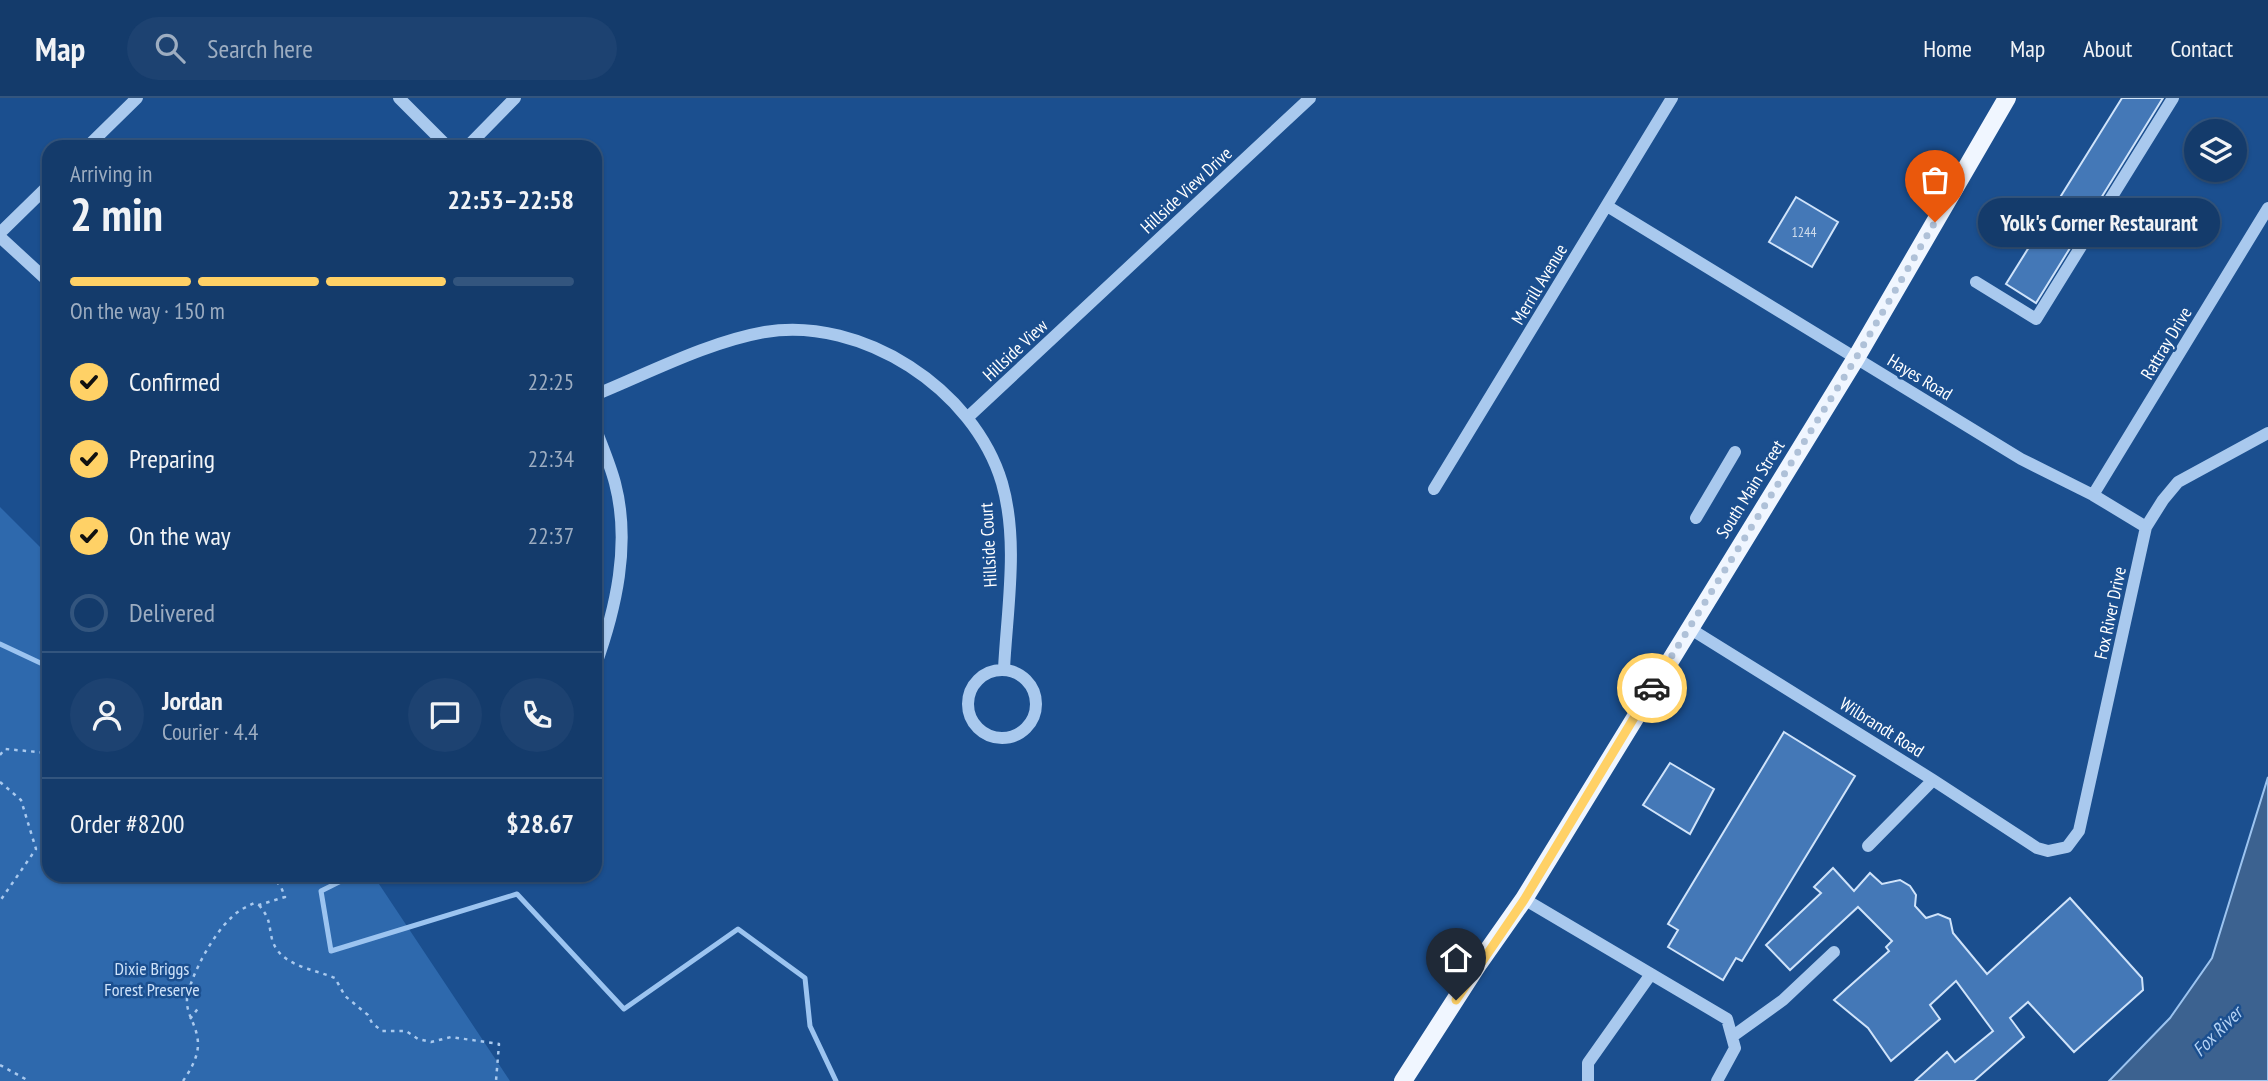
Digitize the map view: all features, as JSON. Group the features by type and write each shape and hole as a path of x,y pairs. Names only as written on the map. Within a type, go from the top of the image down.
{"main road":[{"name":"South Main Street","path":"1403,1081 1479,963 1524,900 1856,358 2007,98"}],"street":[{"path":"94,140 137,98"},
{"path":"399,98 441,140"},
{"path":"474,140 515,98"},
{"name":"Hillside View Drive","path":"1087,307 1310,98"},
{"name":"Merrill Avenue","path":"1434,489 1672,98"},
{"path":"1976,282 2036,318 2173,98"},
{"path":"42,192 0,235 42,275"},
{"name":"Hayes Road","path":"1607,206 2021,459 2093,495 2146,527"},
{"name":"Rattray Drive","path":"2093,495 2268,208"},
{"name":"Hillside View","path":"967,418 1087,307"},
{"name":"Hillside Court","path":"602,392 718,345 766,332 810,331 853,340 894,356 932,382 967,418 987,448 1002,484 1010,559 1004,669"},
{"name":"Fox River Drive","path":"2057,850 2067,847 2080,831 2146,527 2178,482 2268,433"},
{"path":"602,446 615,482 624,539 602,648"},
{"path":"1696,518 1735,452"},
{"name":"Wilbrandt Road","path":"1689,628 1933,780 2029,844 2048,851 2057,850"},
{"path":"1004,669 1017,673 1028,681 1037,706 1033,719 1025,729 1013,736 1000,738 987,735 976,727 968,702 971,689 979,678 990,671 1004,669"},
{"path":"1868,846 1933,780"},
{"path":"1524,900 1727,1019 1735,1048 1717,1081"},
{"path":"1733,1036 1783,1000 1834,953"},
{"path":"1588,1081 1588,1063 1651,974"}],"path":[{"path":"0,755 5,749 42,752"},
{"path":"0,782 21,800 36,849 0,901"},
{"path":"183,1081 196,1060 197,1036 187,1000 192,979 216,935 230,918 254,903 259,905 285,897 277,882"},
{"path":"259,905 272,926 272,937 281,955 289,962 335,978 345,996 382,1031 406,1031 418,1039 431,1042 451,1037 499,1044 496,1081"},
{"path":"190,1018 199,1007"},
{"path":"0,1065 29,1081"}],"green space":[{"name":"Dixie Briggs Forest Preserve","path":"0,507 42,549 42,882 378,882 510,1081 0,1081"}],"water":[{"name":"Fox River","path":"2268,777 2268,1081 2109,1081 2170,1018 2212,958"}],"building":[{"path":"2122,98 2163,98 2036,303 2006,284"},
{"path":"1796,197 1838,222 1812,267 1769,242"},
{"path":"1784,732 1855,776 1742,961 1736,958 1723,980 1668,947 1678,930 1668,924"},
{"path":"1670,763 1714,789 1690,834 1643,805"},
{"path":"1833,868 1854,891 1870,873 1882,884 1900,880 1910,886 1916,895 1915,906 1926,918 1938,914 1950,919 1953,933 1987,974 2070,898 2142,978 2143,990 2074,1052 2028,1002 2010,1018 2024,1037 1974,1081 1915,1081 1947,1052 1955,1062 1993,1031 1956,981 1930,1005 1940,1019 1891,1061 1868,1028 1834,1000 1889,951 1886,947 1892,941 1858,907 1790,970 1766,945 1821,893 1814,887"}],"waterway":[{"path":"0,644 42,664"},
{"path":"339,882 321,891 331,951 517,894 624,1009 738,929 805,978 810,1026 836,1081"}],"way so far":[{"path":"1652,688 1856,358 1935,222"}],"place":[{"name":"Yolk's Corner Restaurant","path":"1935,222"}],"route":[{"path":"1456,1000 1524,900 1652,688"}]}
